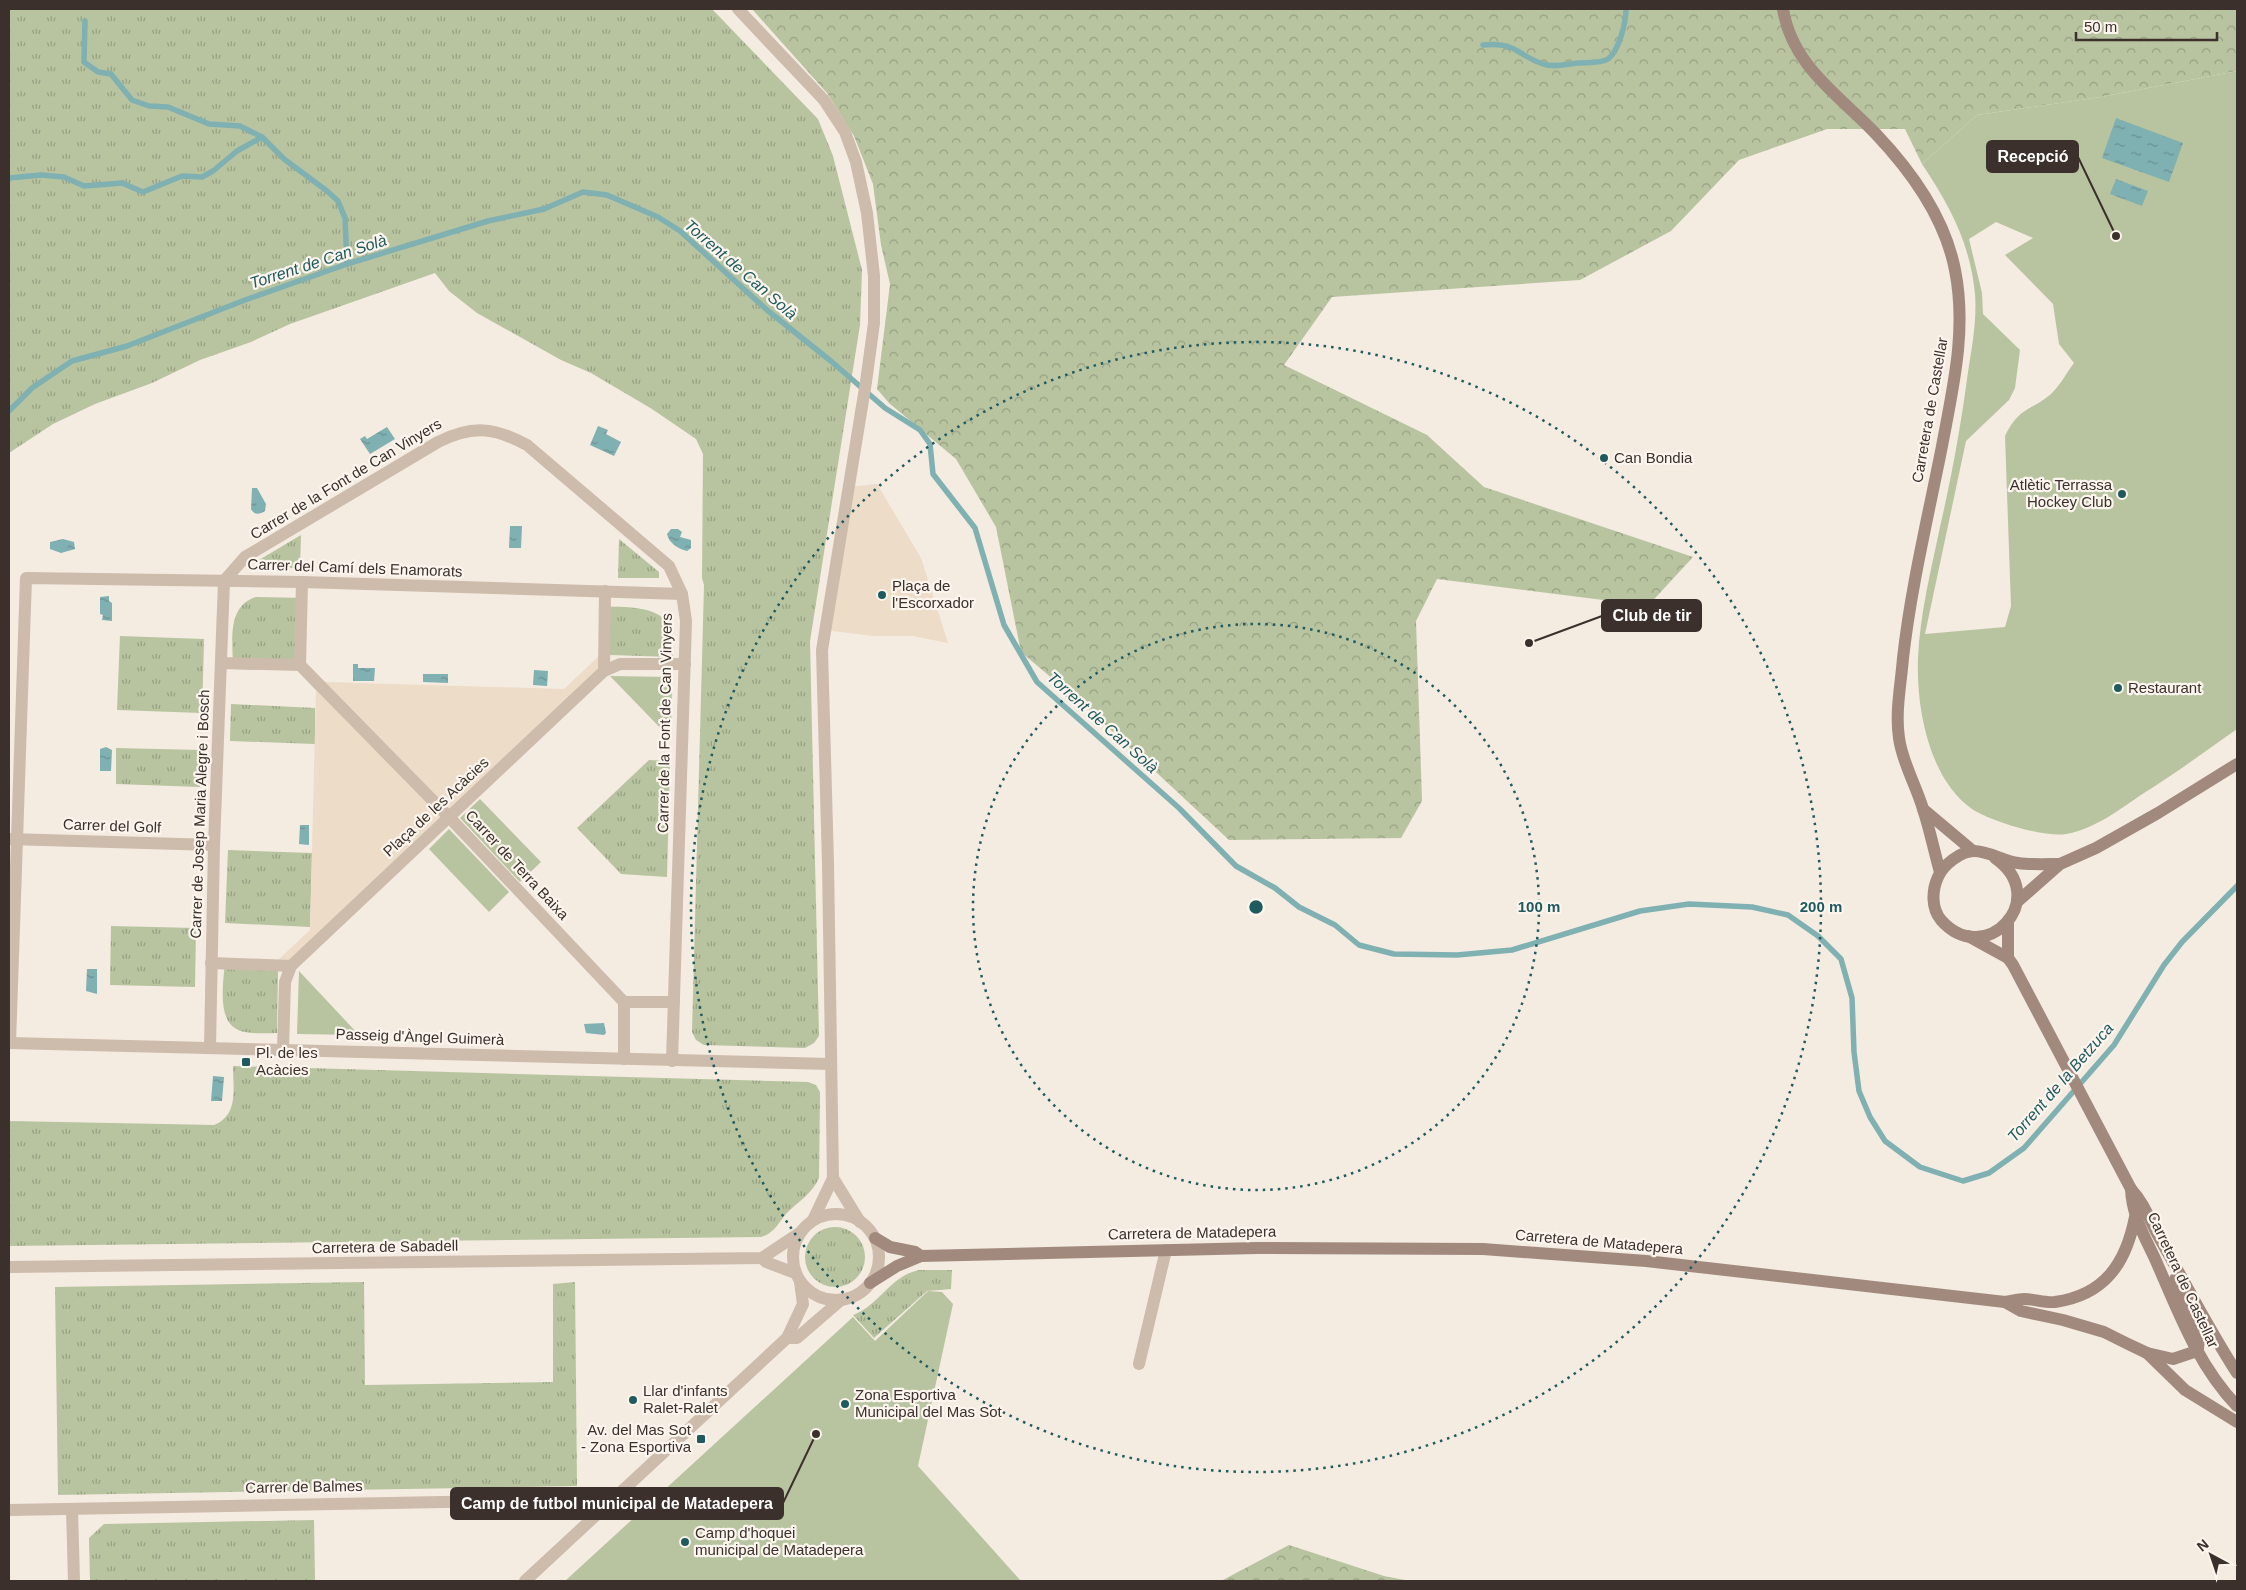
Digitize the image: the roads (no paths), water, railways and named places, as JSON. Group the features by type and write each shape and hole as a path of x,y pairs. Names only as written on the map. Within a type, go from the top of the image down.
{"street":[{"path":"738,9 824,100 846,132 856,162 867,213 874,276 874,323 866,382 822,650 828,863 833,1178 813,1220 801,1232 762,1258"},
{"name":"Carretera de Castellar","path":"1784,9 1792,41 1804,61 1820,81 1876,133 1922,193 1942,229 1955,269 1960,298 1959,358 1915,582 1899,696 1899,738 1923,809 1940,872"},
{"name":"Carrer de la Font de Can Vinyers","path":"224,581 245,557 438,442 456,433 485,429 500,432 527,445 669,566 682,594 686,621 672,1060"},
{"name":"Carrer del Camí dels Enamorats","path":"14,839 26,578 302,582 682,594"},
{"name":"Carrer de Josep Maria Alegre i Bosch","path":"210,1048 214,845 224,581"},
{"path":"221,663 300,665 302,582"},
{"path":"604,671 605,591"},
{"name":"Plaça de les Acàcies","path":"283,1049 285,982 292,966 604,671 620,664 685,664"},
{"name":"Carrer de Terra Baixa","path":"300,665 449,817 624,1002"},
{"path":"2018,901 2060,864 2096,848 2158,813 2237,764"},
{"path":"1923,809 1974,851 2019,863 2060,864"},
{"path":"9,1043 14,839"},
{"name":"Carrer del Golf","path":"14,839 214,845"},
{"path":"1974,851 1951,861 1940,872 1934,887 1934,902 1939,917 1949,929 1968,936 2008,958 2021,979 2131,1189"},
{"path":"1968,936 1979,938 1994,934 2014,914 2019,891 2013,874 1995,858"},
{"path":"2008,921 2008,958"},
{"path":"211,963 292,966"},
{"path":"624,1059 624,1002 674,1002"},
{"name":"Passeig d'Àngel Guimerà","path":"9,1043 830,1064"},
{"path":"833,1178 860,1222 875,1238 890,1247 915,1252 921,1256"},
{"name":"Carretera de Castellar","path":"2131,1189 2135,1217 2197,1351 2227,1396 2237,1406"},
{"name":"Carretera de Castellar","path":"2131,1189 2142,1202 2210,1331 2237,1373"},
{"path":"813,1220 832,1214 842,1214 860,1222"},
{"path":"2006,1302 2023,1299 2054,1302 2082,1294 2098,1285 2119,1265 2126,1252 2135,1217"},
{"path":"525,1581 787,1338 803,1304 792,1252 801,1232"},
{"path":"870,1283 879,1261 875,1238"},
{"name":"Carretera de Matadepera","path":"921,1256 1257,1248 1492,1249 1646,1261 2006,1302 2021,1311 2063,1320 2104,1332 2147,1354 2185,1390 2237,1422"},
{"path":"1139,1364 1166,1250"},
{"path":"787,1338 797,1338 841,1300 862,1292 870,1283 897,1266 921,1256"},
{"path":"2147,1354 2173,1359 2197,1351 2200,1338 2197,1326 2176,1284 2170,1257"},
{"name":"Carretera de Sabadell","path":"9,1268 762,1258 766,1262 798,1277"},
{"path":"798,1277 817,1297 841,1300"},
{"name":"Carrer de Balmes","path":"9,1510 549,1500 567,1502 599,1512"},
{"path":"72,1509 74,1581"}],"water":[{"path":"2116,118 2183,143 2169,182 2102,158"},
{"path":"2116,179 2148,191 2142,206 2110,194"},
{"path":"598,426 608,430 606,434 621,442 614,456 590,445"},
{"path":"387,427 395,439 370,454 360,439 365,436 367,439"},
{"path":"252,488 257,488 266,504 265,511 261,513 257,514 251,509"},
{"path":"510,526 522,526 521,548 509,548"},
{"path":"671,529 678,529 682,532 680,537 691,540 691,548 687,551 680,549 672,543 667,534"},
{"path":"63,539 74,542 75,549 61,553 50,549 50,542"},
{"path":"109,596 109,601 112,603 112,621 102,620 103,615 100,614 100,597"},
{"path":"353,664 358,664 358,668 375,668 374,681 353,681"},
{"path":"534,670 548,671 547,686 533,685"},
{"path":"423,674 448,674 448,683 423,682"},
{"path":"106,747 112,750 111,771 100,771 100,749"},
{"path":"300,825 309,825 309,845 299,844"},
{"path":"87,969 97,969 97,994 86,991"},
{"path":"604,1023 606,1033 604,1035 586,1033 584,1024"},
{"path":"213,1076 224,1077 222,1101 211,1101"}],"waterway":[{"path":"1483,45 1510,47 1547,65 1601,62 1612,55 1619,43 1626,9"},
{"path":"85,21 84,62 98,72 111,74 132,100 149,106 168,107 209,124 240,126 262,137 284,159 338,201 345,218 347,264"},
{"path":"9,178 41,175 64,177 84,186 122,183 143,192 182,176 202,177 213,171 237,151 262,137"},
{"name":"Torrent de Can Solà","path":"9,411 32,388 72,361 127,346 245,300 347,264 488,221 544,209 583,192 607,195 658,217 680,231 767,310 832,362 885,408 920,430 930,444 933,474 975,528 1004,625 1037,682 1179,808 1236,866 1275,888 1299,907 1335,925 1359,945 1394,954 1457,955 1512,950 1640,911 1689,904 1752,907 1788,915 1818,936 1841,959 1852,998 1854,1052 1859,1091 1870,1117 1885,1141 1920,1167 1963,1181 1989,1173 2024,1148 2114,1045 2164,965 2182,942 2237,886"}],"place":[{"name":"Recepció","path":"2116,236"},
{"name":"Can Bondia","path":"1604,458"},
{"name":"Atlètic Terrassa Hockey Club","path":"2122,494"},
{"name":"Plaça de l'Escorxador","path":"882,595"},
{"name":"Club de tir","path":"1529,643"},
{"name":"Restaurant","path":"2118,688"},
{"name":"Pl. de les Acàcies","path":"246,1062"},
{"name":"Llar d'infants Ralet-Ralet","path":"633,1400"},
{"name":"Zona Esportiva Municipal del Mas Sot","path":"845,1404"},
{"name":"Camp de futbol municipal de Matadepera","path":"816,1434"},
{"name":"Av. del Mas Sot - Zona Esportiva","path":"701,1439"},
{"name":"Camp d'hoquei municipal de Matadepera","path":"685,1542"}],"water label":[{"name":"Torrent de la Betzuca","path":"2060,1082"}]}
